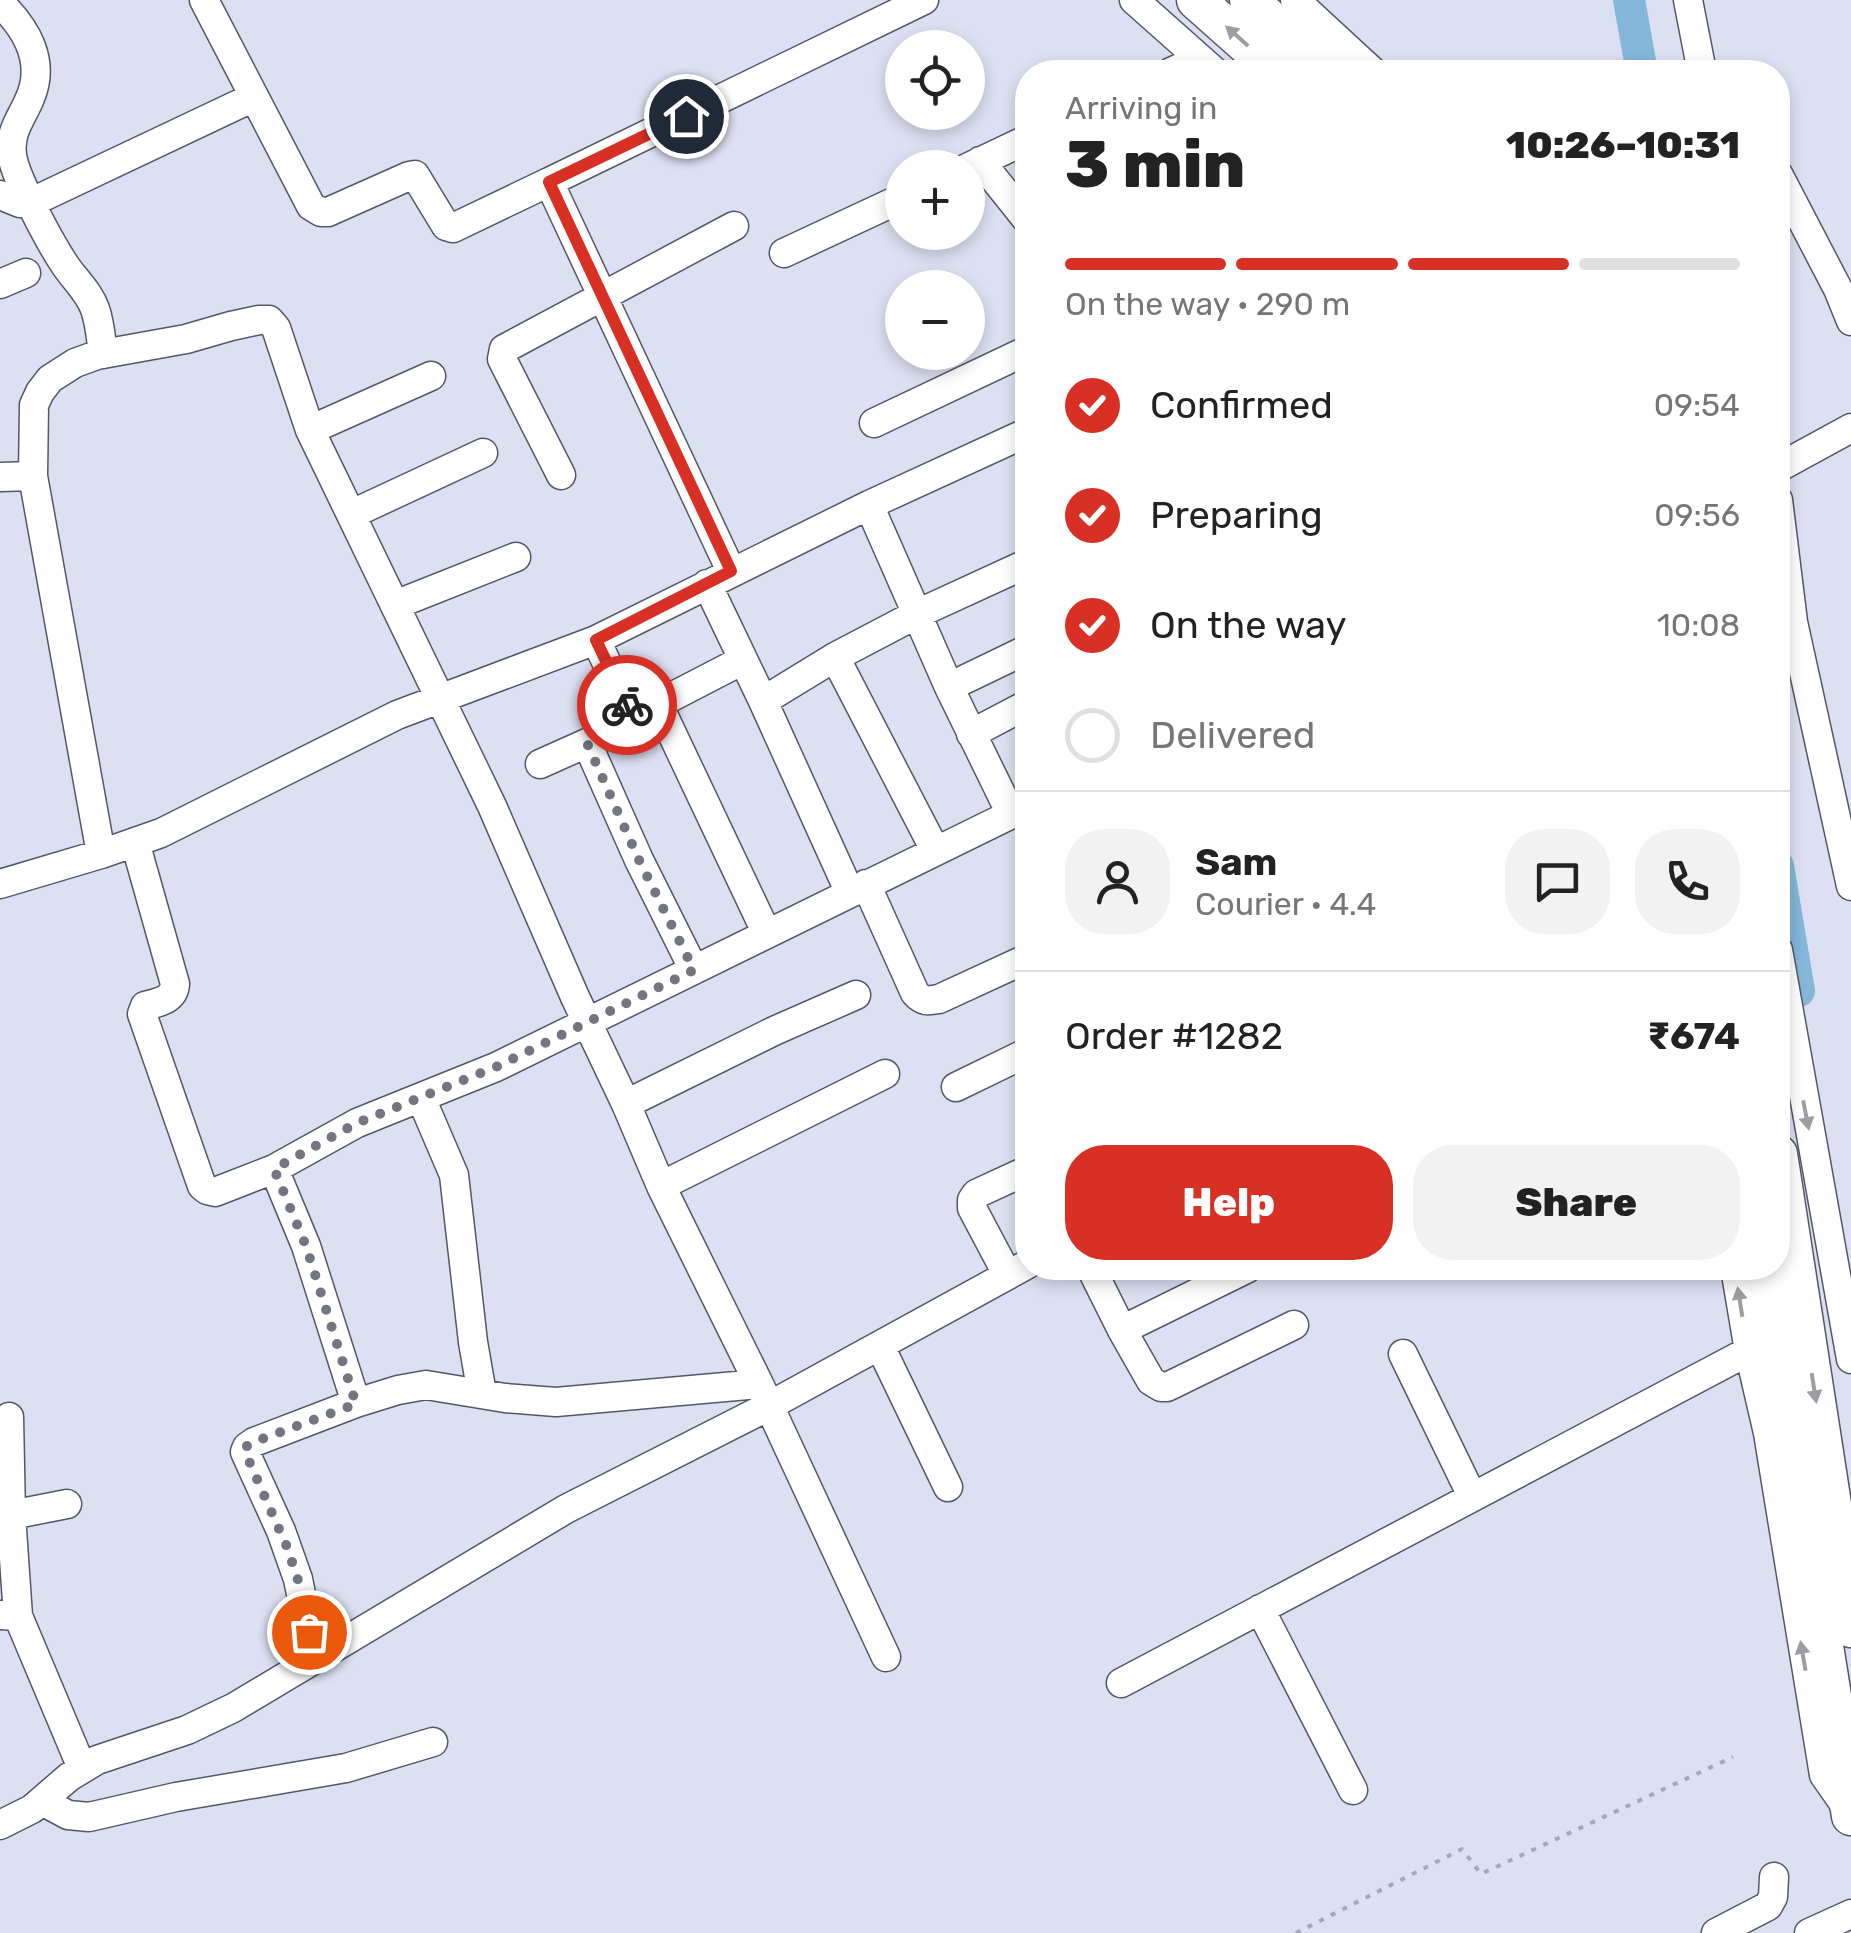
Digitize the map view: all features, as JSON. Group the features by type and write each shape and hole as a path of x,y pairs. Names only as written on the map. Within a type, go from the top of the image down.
{"highway":[{"path":"1196,0 1264,60"},
{"path":"1249,0 1314,60"},
{"path":"1790,1232 1851,1628"},
{"path":"1766,1280 1851,1815"}],"street":[{"path":"204,0 311,206 328,212 415,176 446,226 453,228 924,0"},
{"path":"1134,0 1201,60"},
{"path":"1295,0 1360,60"},
{"path":"1688,0 1700,60"},
{"path":"0,3 28,38 36,58 30,98 12,136 12,157 58,255 95,307 103,354"},
{"path":"0,195 20,203 32,202 254,96"},
{"path":"985,159 1015,146"},
{"path":"985,176 1015,207"},
{"path":"549,182 604,297 719,578 744,660 858,888 920,999 939,1000 1015,964"},
{"path":"1790,195 1851,320"},
{"path":"784,253 885,206"},
{"path":"561,476 502,353 511,344 734,226"},
{"path":"101,854 33,476 34,405 40,392 59,372 75,363 269,320 276,328 310,430 492,806 662,1186 886,1657"},
{"path":"874,423 1015,356"},
{"path":"310,430 431,376"},
{"path":"1790,461 1851,428"},
{"path":"0,884 161,833 397,715 596,640 868,504 1015,438"},
{"path":"352,514 483,453"},
{"path":"0,476 33,476"},
{"path":"868,504 949,688 1015,804"},
{"path":"396,605 516,557"},
{"path":"764,700 835,657 1015,570"},
{"path":"1790,598 1851,886"},
{"path":"596,640 632,717"},
{"path":"949,688 1015,655"},
{"path":"835,657 935,850"},
{"path":"540,764 744,660"},
{"path":"658,704 767,934"},
{"path":"972,734 1015,711"},
{"path":"587,743 694,970"},
{"path":"135,842 175,984 170,997 146,1006 142,1014 202,1186 215,1192 274,1169 357,1123 496,1067 1015,812"},
{"path":"626,1104 856,995"},
{"path":"1790,1017 1851,1359"},
{"path":"956,1088 1015,1058"},
{"path":"662,1186 885,1074"},
{"path":"421,1098 454,1175 472,1342 482,1394"},
{"path":"274,1169 306,1246 356,1404"},
{"path":"1015,1176 976,1194 972,1200 972,1208 1015,1266"},
{"path":"0,1825 42,1801 82,1768 210,1720 764,1395 880,1346 1015,1270"},
{"path":"1098,1280 1151,1381 1161,1388 1294,1324"},
{"path":"1122,1330 1224,1280"},
{"path":"1737,1280 1748,1352 1768,1433 1824,1776 1851,1815"},
{"path":"880,1346 948,1487"},
{"path":"1121,1683 1748,1352"},
{"path":"1403,1354 1472,1496"},
{"path":"314,1658 298,1580 281,1531 245,1452 247,1446 356,1404 426,1385 556,1402 764,1395"},
{"path":"9,1417 9,1615 82,1768"},
{"path":"10,1514 68,1504"},
{"path":"1260,1609 1354,1790"},
{"path":"42,1801 68,1815 89,1817 176,1797 346,1768 433,1742"},
{"path":"1716,1933 1768,1906 1773,1897 1774,1877"},
{"path":"1809,1933 1851,1914"}],"path":[{"path":"1296,1933 1462,1848 1480,1874 1734,1757"}],"waterway":[{"path":"1629,0 1640,60"},
{"path":"1790,937 1799,991"}],"way so far":[{"path":"309,1632 287,1547 245,1452 254,1442 356,1404 306,1246 274,1169 357,1123 496,1067 694,970 587,743 632,717 627,705"}],"route":[{"path":"627,705 596,640 731,571 549,182 686,116"}]}
